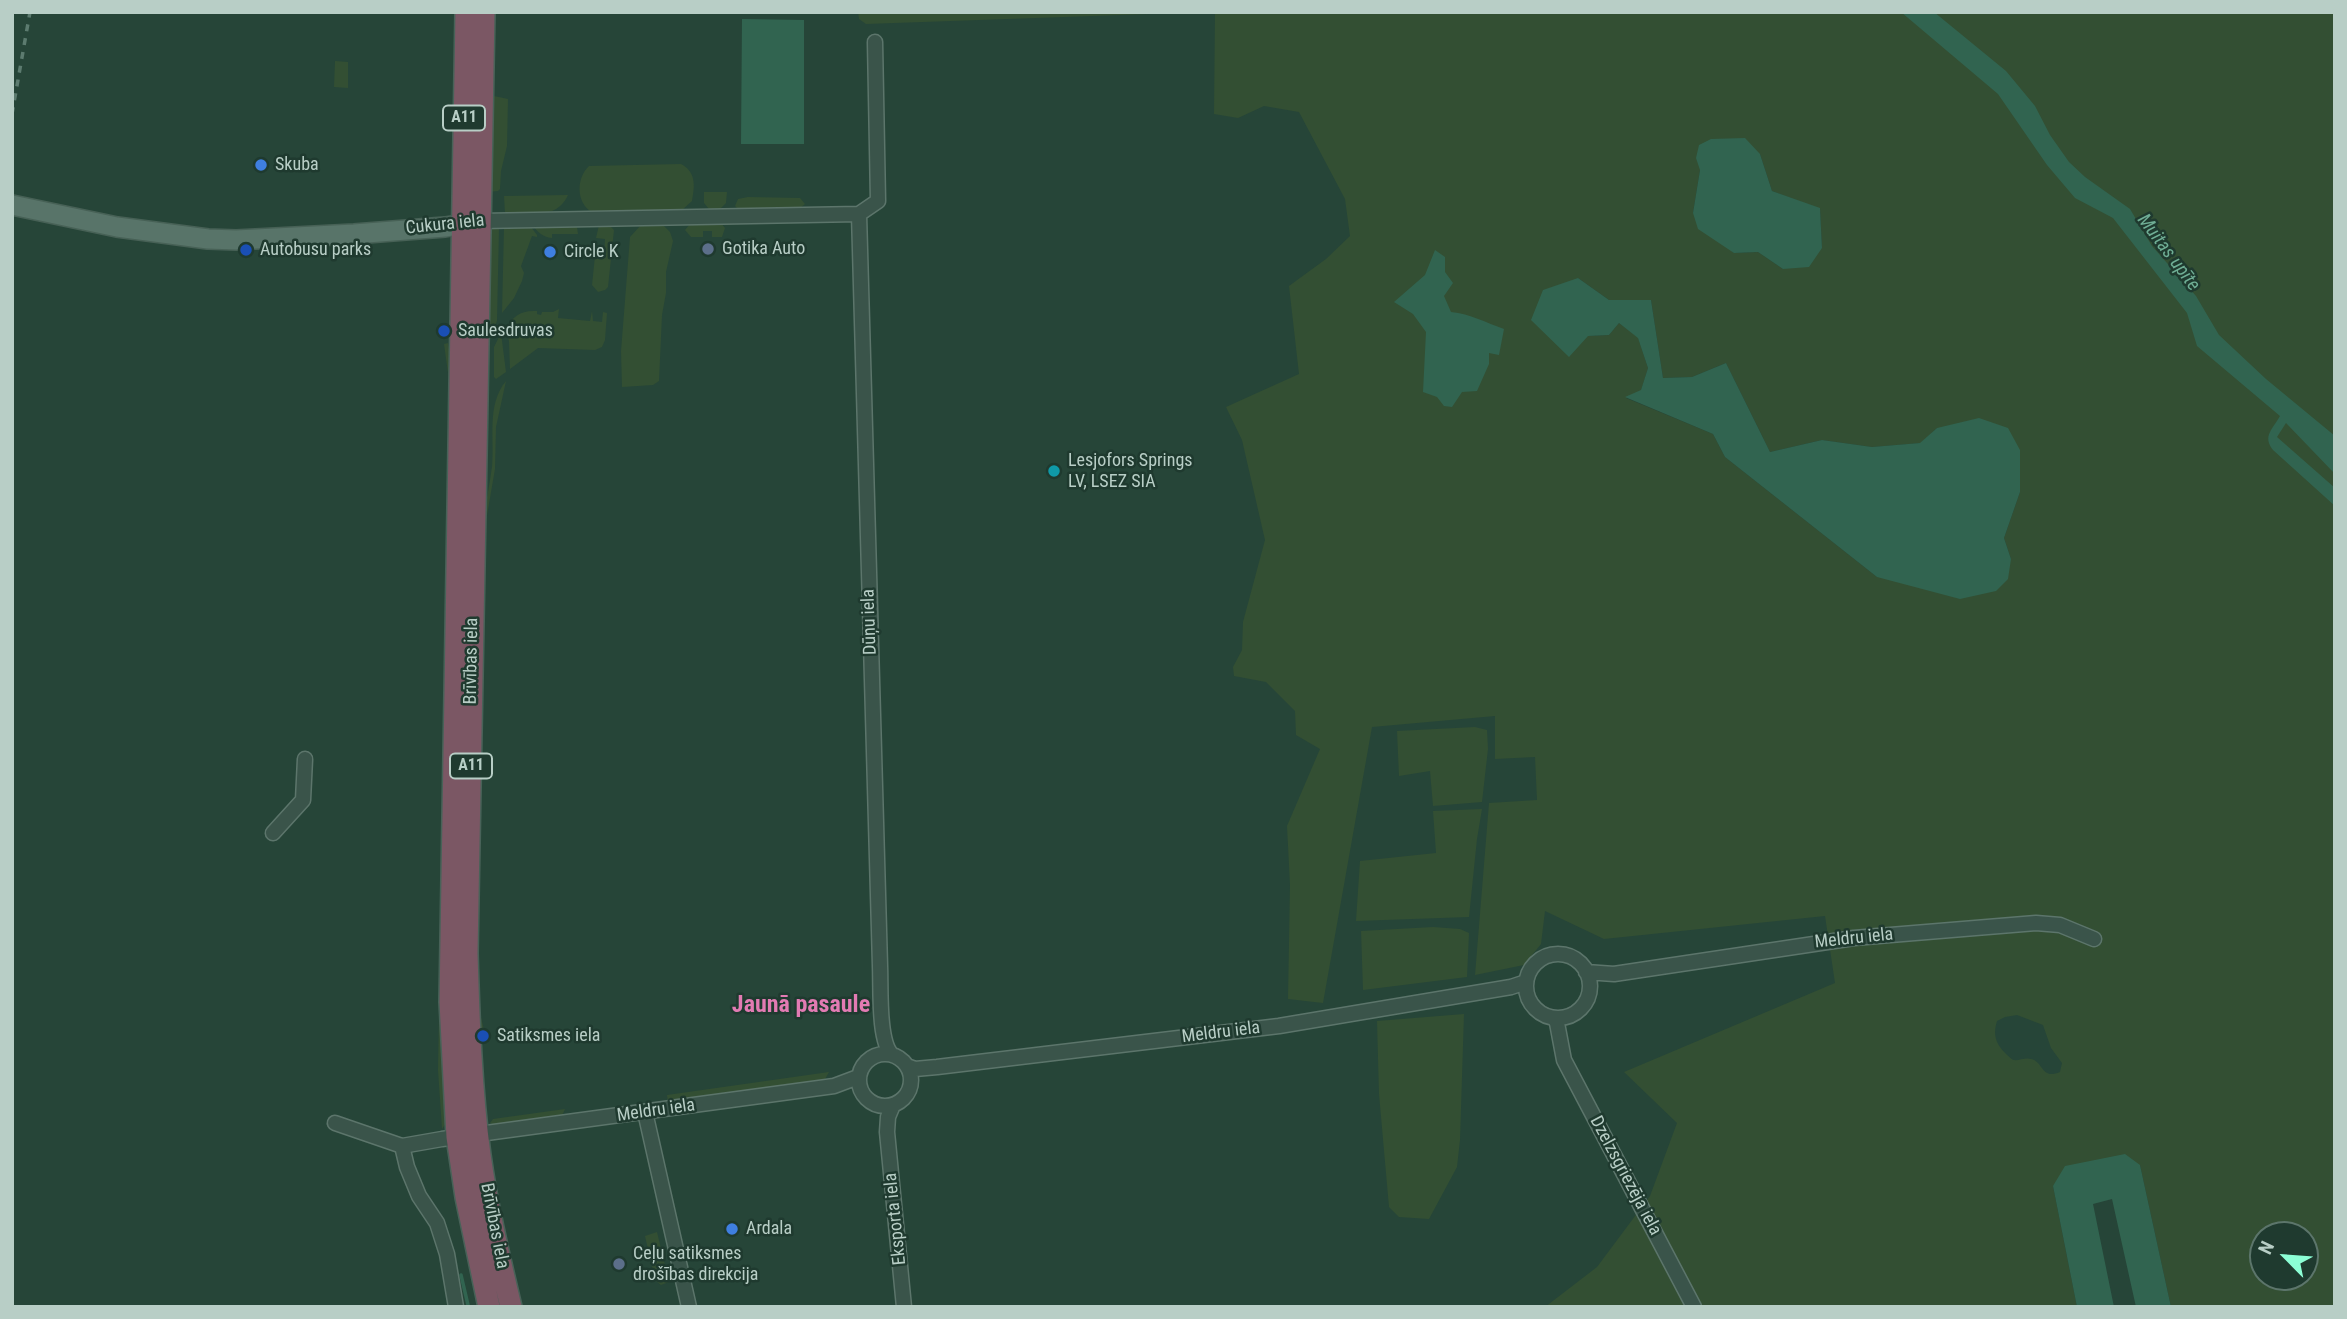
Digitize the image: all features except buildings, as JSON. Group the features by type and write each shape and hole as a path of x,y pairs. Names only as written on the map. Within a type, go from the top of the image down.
{"highway":[{"name":"Brīvības iela","path":"466,12 471,222 467,953 470,1034 466,1197 489,1307"},
{"name":"Brīvības iela","path":"471,222 484,12"},
{"name":"Brīvības iela","path":"467,1136 495,1235 511,1307"}],"main road":[{"name":"Cukura iela","path":"12,205 117,227 208,239 341,235 445,227 471,222"}],"street":[{"path":"859,214 878,201 875,42"},
{"name":"Cukura iela","path":"471,222 859,214"},
{"name":"Dūņu iela","path":"859,214 883,1030 887,1050 892,1055"},
{"path":"273,833 303,800 304,759"},
{"name":"Meldru iela","path":"1587,978 1854,937 2036,923 2060,925 2094,939"},
{"path":"1549,955 1569,956 1577,961 1587,978 1588,996 1583,1005 1561,1017 1539,1012 1527,989 1532,966 1549,955"},
{"name":"Meldru iela","path":"907,1066 915,1069 937,1067 1279,1026 1504,988 1527,989"},
{"name":"Dzelzsgriezēja iela","path":"1561,1017 1564,1060 1694,1307"},
{"name":"Dūņu iela","path":"874,1056 880,1047 883,1030"},
{"path":"861,1093 858,1077 863,1065 874,1056 883,1054 899,1058 907,1066 911,1083"},
{"name":"Meldru iela","path":"893,1105 907,1095 911,1083 918,1075 937,1067"},
{"name":"Meldru iela","path":"402,1146 834,1086 858,1077"},
{"name":"Meldru iela","path":"834,1086 855,1090 874,1104"},
{"path":"874,1104 893,1105"},
{"name":"Eksporta iela","path":"874,1104 882,1115 887,1132"},
{"name":"Eksporta iela","path":"893,1105 888,1117 887,1132 904,1307"},
{"path":"645,1112 689,1307"},
{"path":"335,1123 402,1146 419,1196 437,1223 447,1254 456,1307"}],"shaded area":[{"path":"858,12 1206,12 866,24 859,19"},
{"path":"1215,12 2335,12 2335,1307 2171,1307 2140,1165 2053,1186 2077,1307 1545,1307 1597,1267 1650,1196 1677,1123 1624,1072 1835,983 1825,916 1604,939 1545,911 1541,944 1524,965 1475,975 1489,803 1537,800 1535,757 1495,759 1495,716 1372,727 1323,1003 1288,999 1290,885 1287,826 1320,749 1296,735 1295,711 1266,682 1234,676 1233,667 1242,650 1243,622 1265,540 1242,440 1226,407 1299,374 1289,286 1326,259 1350,236 1345,199 1299,112 1264,106 1238,118 1214,114","holes":["1760,154 1772,191 1820,209 1822,248 1783,269 1758,252 1734,253 1693,213 1700,170","1578,278 1609,300 1651,300 1663,378 1692,377 1726,363 1770,452 1822,440 1872,447 1921,443 1937,428 2020,492 2004,538 2011,559 1877,577 1725,457 1713,434 1626,398 1641,391 1648,368 1638,337 1619,323 1609,335 1588,336","2017,1015 2043,1025 2051,1048 2062,1063 2060,1072 2049,1074 2035,1061 2013,1060 2004,1052 1996,1039 1997,1021"]},
{"path":"1901,12 1934,12 2006,71 2035,106 2050,135 2069,162 2085,177 2130,209 2152,246 2196,296 2219,335 2266,379 2335,436 2335,474 2286,423 2277,437 2335,488 2335,506 2273,450 2268,441 2280,416 2197,346 2187,313 2113,218 2075,198 2047,165 1998,94"},
{"path":"742,19 804,20 804,144 741,144"},
{"path":"335,61 348,62 348,88 334,87"},
{"path":"494,96 508,99 507,146 500,189 488,192 488,144"},
{"path":"1745,138 1760,154 1772,191 1820,208 1822,248 1809,267 1783,269 1758,252 1734,253 1698,229 1693,213 1700,170 1696,158 1699,145 1711,139"},
{"path":"681,164 692,175 694,184 692,201 682,210 592,212 583,203 580,183 589,166"},
{"path":"704,192 727,192 726,203 719,210 709,209 704,203"},
{"path":"568,195 557,209 549,212 532,215 505,214 504,196"},
{"path":"800,198 805,204 799,209 739,210 735,206 738,199"},
{"path":"721,223 725,228 722,237 712,237 712,231 703,231 703,237 691,237 685,230 690,224"},
{"path":"608,224 614,230 608,287 598,292 592,285 595,256 604,256 605,239 596,238 599,225"},
{"path":"532,225 574,225 578,234 552,234 552,238 540,234"},
{"path":"641,225 663,225 670,232 673,241 666,272 659,381 653,385 622,387 621,351 630,237"},
{"path":"494,227 499,228 497,321 488,342 489,232"},
{"path":"504,227 531,227 537,237 532,236 521,266 524,273 522,281 514,298 502,313"},
{"path":"1435,250 1445,257 1445,272 1453,283 1444,296 1451,312 1471,316 1504,329 1499,355 1489,353 1489,364 1477,391 1462,392 1452,407 1444,406 1437,397 1423,392 1426,332 1413,314 1394,302 1425,275"},
{"path":"1578,278 1609,300 1651,300 1663,378 1692,377 1726,363 1770,452 1822,440 1872,447 1920,443 1937,428 1979,418 2008,428 2020,450 2020,492 2004,538 2011,559 2008,579 1996,591 1960,599 1877,577 1725,457 1713,434 1625,397 1641,390 1648,368 1638,338 1619,323 1609,335 1588,336 1569,357 1531,320 1543,290"},
{"path":"559,309 558,318 590,321 592,311 593,321 602,322 603,312 607,313 602,347 595,350 538,348 510,369 509,341 505,329 511,321 526,312 537,311 537,314 541,315 542,312"},
{"path":"501,333 506,372 496,379 494,347"},
{"path":"448,343 452,366 446,1123 442,1129 438,1070 450,387 444,344"},
{"path":"506,381 496,427 495,469 485,527 476,943 478,1005 485,1034 481,1034 475,1009 481,528 492,467 494,411 500,390"},
{"path":"1475,727 1487,730 1488,749 1482,802 1433,806 1430,771 1399,776 1397,731"},
{"path":"1482,809 1469,917 1356,921 1360,861 1436,853 1433,811"},
{"path":"1433,927 1460,929 1469,933 1467,977 1363,990 1361,931"},
{"path":"1464,1014 1457,1167 1429,1219 1399,1217 1389,1207 1379,1094 1377,1021"},
{"path":"829,1072 824,1081 668,1102 667,1095"},
{"path":"565,1109 561,1118 496,1126 490,1123 493,1119"},
{"path":"2125,1154 2140,1165 2171,1307 2136,1307 2112,1199 2093,1204 2114,1307 2077,1307 2053,1186 2065,1166"},
{"path":"657,1232 669,1282 661,1285 655,1280 645,1236"}],"waterway":[{"path":"461,1275 468,1305"}],"railway":[{"path":"12,114 30,12"}],"place":[{"name":"Skuba","path":"261,165"},
{"name":"Gotika Auto","path":"708,249"},
{"name":"Autobusu parks","path":"246,250"},
{"name":"Circle K","path":"550,252"},
{"name":"Saulesdruvas","path":"444,331"},
{"name":"Lesjofors Springs LV, LSEZ SIA","path":"1054,471"},
{"name":"Satiksmes iela","path":"483,1036"},
{"name":"Ardala","path":"732,1229"},
{"name":"Ceļu satiksmes drošības direkcija","path":"619,1264"}],"district":[{"name":"Jaunā pasaule","path":"801,1006"}],"water label":[{"name":"Muitas upīte","path":"2168,253"}]}
